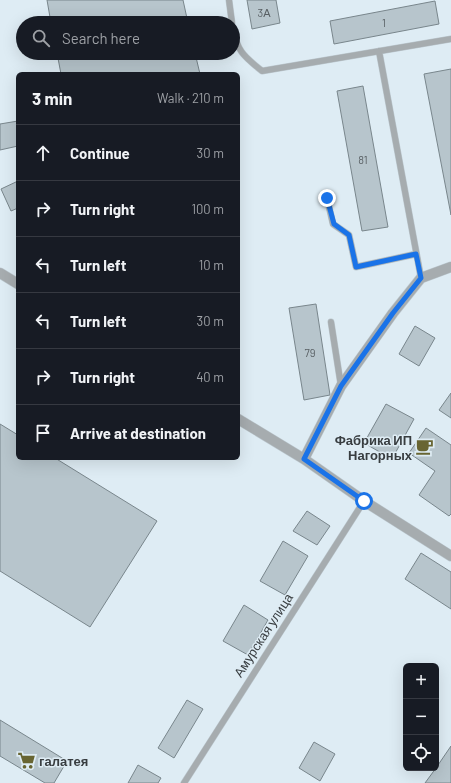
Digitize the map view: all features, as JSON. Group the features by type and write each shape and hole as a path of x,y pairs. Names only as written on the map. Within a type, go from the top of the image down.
{"street":[{"path":"304,459 341,386 393,313 421,278 451,267"},
{"path":"0,274 16,283"},
{"path":"240,420 304,459 364,501 451,556"}],"lane":[{"path":"229,0 231,16"},
{"path":"240,50 242,54 262,71 451,39"},
{"path":"379,51 421,278"},
{"path":"327,198 334,224 349,235 356,267 416,254"},
{"path":"331,322 341,386"},
{"name":"Амурская улица","path":"184,783 364,501"}],"building":[{"path":"47,0 183,0 186,16 50,16"},
{"path":"247,0 276,0 280,23 252,29"},
{"path":"435,1 439,24 334,44 330,21"},
{"path":"58,60 197,60 200,72 61,72"},
{"path":"451,69 451,215 424,74"},
{"path":"363,86 388,227 362,231 337,91"},
{"path":"16,121 16,146 0,150 0,124"},
{"path":"16,182 16,209 11,211 1,189"},
{"path":"316,304 330,395 304,400 289,308"},
{"path":"415,326 435,338 419,366 399,354"},
{"path":"451,393 451,418 439,410"},
{"path":"386,404 414,419 392,459 364,443"},
{"path":"0,424 16,434 16,460 58,460 157,521 90,627 0,571"},
{"path":"426,428 451,445 451,514 449,516 419,495 435,471 409,453"},
{"path":"307,511 330,526 317,545 293,531"},
{"path":"283,541 308,556 285,595 260,581"},
{"path":"421,553 451,572 451,609 405,579"},
{"path":"244,605 268,620 248,655 223,641"},
{"path":"187,700 203,709 174,758 158,748"},
{"path":"0,720 67,761 54,783 45,783 0,756"},
{"path":"314,742 335,754 320,781 299,768"},
{"path":"451,746 451,783 425,783 434,771 439,771 439,764"},
{"path":"138,765 161,778 158,783 128,783"}],"place":[{"name":"Фабрика ИП Нагорных","path":"425,447"},
{"name":"галатея","path":"26,761"}],"route":[{"path":"327,198 334,224 349,235 356,267 416,254 421,278 393,313 341,386 304,459 364,501"}]}
